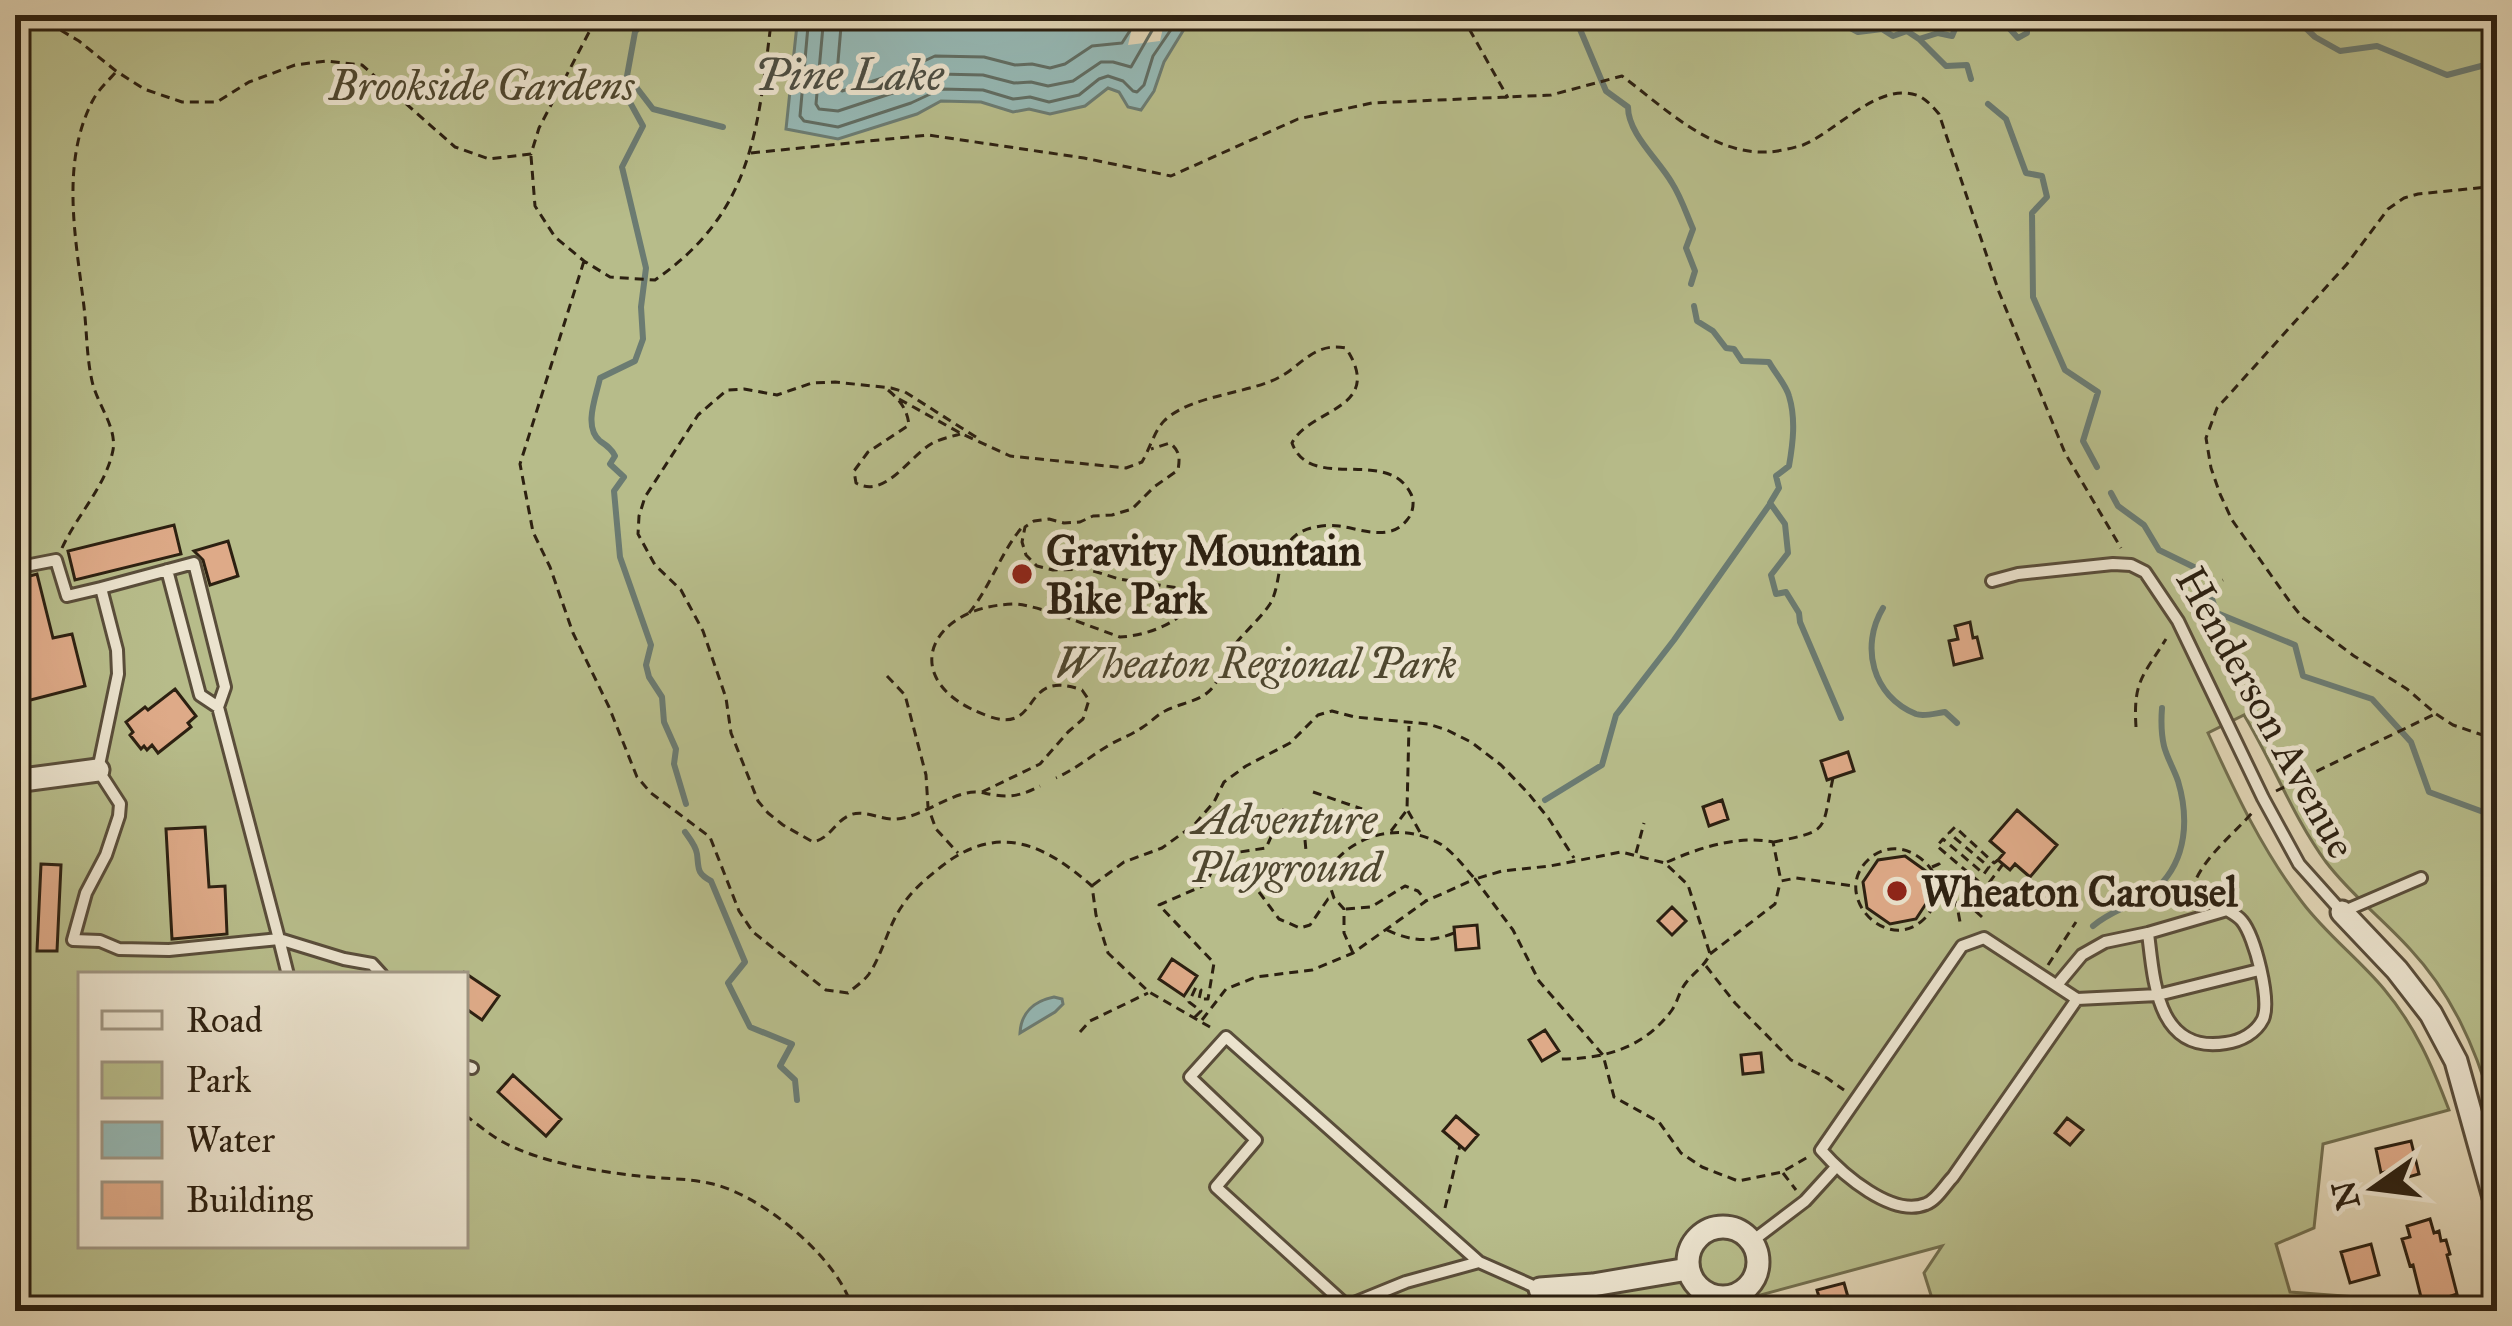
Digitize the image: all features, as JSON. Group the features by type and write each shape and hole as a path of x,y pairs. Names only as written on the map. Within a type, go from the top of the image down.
{"street":[{"path":"15,781 98,770"},
{"name":"Henderson Avenue","path":"2342,912 2431,1014 2456,1061 2497,1208"},
{"path":"1750,1284 1723,1304 1699,1288 1688,1269 1692,1246 1708,1230 1732,1229 1742,1234 1757,1263 1750,1284 1758,1311"},
{"path":"1540,1289 1688,1269"},
{"path":"1540,1289 1571,1311"}],"lane":[{"path":"15,568 56,560 67,596 194,563 225,687 218,707 287,972"},
{"name":"Henderson Avenue","path":"1992,581 2113,564 2146,572 2178,621 2299,864 2342,912"},
{"path":"166,571 200,695 218,707"},
{"path":"101,588 118,650 118,674 98,770 120,804 106,856 86,893 73,940 100,941 118,949 169,950 279,939 372,964 379,972"},
{"path":"2342,912 2421,878"},
{"path":"2057,985 2082,955 2104,942 2227,910 2242,921 2255,948 2264,1016 2252,1034 2229,1043 2201,1044 2173,1030 2158,995 2148,933"},
{"path":"2077,999 1930,1203 1906,1208 1883,1200 1836,1167 1821,1150 1962,946 1984,938 2077,999 2158,995 2259,970"},
{"path":"1479,1262 1406,1282 1347,1306 1216,1187 1256,1140 1190,1077 1226,1037 1479,1262 1540,1289"},
{"path":"1750,1242 1805,1201 1836,1167"}],"path":[{"path":"35,15 144,89 182,102 217,102 249,82 295,65 326,61 362,65 455,147 489,159 531,154"},
{"path":"598,15 539,128 531,154 535,206 555,237 584,262 610,277 655,280 690,255 727,210 759,123 772,15"},
{"path":"1466,15 1467,25 1508,98"},
{"path":"56,560 71,527 98,488 114,448 86,353 72,192 85,118 95,95 116,71"},
{"path":"751,153 928,135 1171,176 1298,119 1372,103 1550,95 1622,76 1699,133 1732,148 1768,152 1804,144 1885,95 1906,93 1924,98 1939,114 2000,292 2065,453 2131,565"},
{"path":"2497,186 2418,194 2388,209 2347,264 2217,408 2206,438 2211,468 2232,520 2290,602 2316,627 2407,689 2435,714 2497,740"},
{"path":"584,262 520,464 533,532 637,777 710,837 739,911 753,932 826,990 848,993 868,976 901,907 924,880 958,853 980,844 1027,844 1072,868 1092,886 1108,953 1149,992 1226,1037"},
{"path":"879,386 1010,456 1126,468 1142,462 1161,423 1174,414 1228,392 1248,390 1322,348 1346,348 1355,362 1357,375 1347,402 1298,431 1292,443 1296,453 1316,466 1388,474 1412,496 1412,513 1403,525 1389,531 1372,533 1337,526 1295,535 1269,604 1232,649 1218,682 1206,695 1164,712 1056,778"},
{"path":"984,443 905,392 891,388 835,382 812,383 777,395 728,390 711,401 686,430 645,497 638,534 655,565 681,590 703,631 726,698 731,733 751,785 768,813 813,842 826,839 847,816 861,812 897,819 929,802 969,792 1002,796 1024,794 1040,786"},
{"path":"899,399 908,425 868,452 854,471 856,483 879,487 932,443 962,434"},
{"path":"968,614 1022,526 1049,519 1080,522 1132,509 1178,470 1180,459 1170,443 1149,450"},
{"path":"982,792 1040,764 1083,719 1090,700 1082,689 1052,684 1039,691 1033,705 1019,716 1004,720 985,716 944,691 932,675 935,640 949,624 980,610 1016,604 1120,637 1174,620 1188,608 1187,595 1179,589 1119,579 1087,568 1036,566 1022,542 1024,527 1034,521"},
{"path":"2136,728 2134,698 2143,672 2178,621 2186,600 2223,580"},
{"path":"887,676 905,694 936,829 958,853"},
{"path":"1092,886 1124,862 1162,848 1194,825 1224,782 1290,743 1318,716 1332,711 1428,724 1471,742 1501,765 1550,819 1575,860"},
{"path":"2388,736 2435,714"},
{"path":"1408,724 1408,810 1420,834"},
{"path":"1665,863 1702,847 1773,842 1815,833 1822,826 1833,778"},
{"path":"1313,792 1362,809"},
{"path":"929,802 945,801"},
{"path":"1194,1018 1201,1011 1189,1003 1196,988 1202,990 1198,999 1208,999 1214,963 1159,905 1205,886 1220,855 1266,848 1285,806"},
{"path":"1390,832 1408,810"},
{"path":"1636,855 1644,823"},
{"path":"1957,906 1978,881 1937,846 1943,839 1984,874 1989,867 1949,833 1955,827 1994,862 1998,860"},
{"path":"1353,953 1344,933 1344,909 1334,898 1326,874 1336,858 1366,839 1390,832 1420,834 1446,847 1513,930 1539,981 1603,1055 1614,1097 1659,1122 1681,1153 1738,1181 1782,1172 1821,1150"},
{"path":"1305,840 1306,850"},
{"path":"1560,1059 1596,1059 1617,1053 1640,1042 1672,1010 1684,985 1710,954 1775,904 1781,881 1773,842"},
{"path":"1936,885 1934,905 1927,916 1917,925 1892,930 1868,919 1856,886 1861,869 1881,851 1909,850 1932,870 1939,864 1960,915 1962,946"},
{"path":"1201,1022 1226,989 1256,977 1312,970 1353,953 1426,901 1475,879 1622,852 1665,863 1688,885 1710,954"},
{"path":"1255,864 1258,860 1264,868 1270,861"},
{"path":"1982,917 1972,907 2003,864"},
{"path":"1781,881 1796,878 1856,886"},
{"path":"1344,909 1371,907 1405,886 1426,901"},
{"path":"1259,892 1279,920 1300,928 1310,925 1328,899 1334,898"},
{"path":"2041,975 2076,922"},
{"path":"1385,929 1416,941 1454,933"},
{"path":"1705,964 1735,1003 1791,1060 1828,1078 1855,1099"},
{"path":"1080,1032 1090,1022 1149,992"},
{"path":"468,1117 504,1142 550,1159 639,1177 716,1184 766,1209 822,1254 849,1294 854,1311"},
{"path":"1441,1227 1460,1145"},
{"path":"1782,1172 1797,1191"}],"green space":[{"name":"Wheaton Regional Park","path":"15,15 2497,15 2497,1103 2492,1105 2470,1042 2438,984 2326,862 2244,715 2208,733 2239,799 2274,862 2311,914 2405,1017 2449,1110 2323,1144 2314,1228 2276,1244 2290,1292 2356,1297 2359,1311 1936,1311 1924,1273 1942,1246 1716,1307 1716,1311 15,1311"}],"water":[{"name":"Pine Lake","path":"798,15 1214,15 1212,21 1186,26 1141,110 1128,107 1119,92 1108,88 1085,106 1050,114 1029,109 1013,112 981,102 941,101 917,114 838,139 786,129"},
{"path":"1054,997 1063,1004 1020,1033 1030,1009"}],"pier":[{"path":"1135,15 1166,15 1160,41 1128,45"}],"building":[{"path":"174,525 181,554 75,580 68,551"},
{"path":"228,541 238,576 210,585 203,560 194,551"},
{"path":"37,574 53,638 72,634 85,686 15,704 15,580"},
{"path":"1970,622 1982,658 1954,665 1949,641 1958,639 1955,626"},
{"path":"175,689 196,716 188,723 191,727 158,753 152,745 141,749 126,722"},
{"path":"1848,752 1854,771 1827,780 1821,761"},
{"path":"1722,800 1728,819 1709,826 1703,807"},
{"path":"2017,810 2057,845 2030,877 2015,864 2010,870 1998,860 2004,853 1990,841"},
{"path":"205,827 209,887 225,886 227,934 172,939 166,829"},
{"name":"Wheaton Carousel","path":"1905,856 1944,884 1929,886 1931,896 1916,919 1890,924 1867,908 1863,882 1878,860"},
{"path":"41,864 61,865 57,951 37,951"},
{"path":"1672,907 1686,921 1672,935 1658,921"},
{"path":"1477,925 1479,948 1456,950 1454,927"},
{"path":"1172,959 1197,976 1184,996 1159,979"},
{"path":"468,975 499,996 482,1020 468,1010"},
{"path":"1545,1030 1559,1051 1542,1061 1529,1040"},
{"path":"1761,1053 1763,1072 1743,1074 1741,1055"},
{"path":"513,1075 561,1119 546,1136 498,1092"},
{"path":"1456,1116 1478,1135 1465,1150 1443,1131"},
{"path":"2067,1118 2083,1130 2070,1145 2055,1133"},
{"path":"2411,1141 2419,1174 2405,1178 2402,1168 2381,1173 2376,1149"},
{"path":"2430,1219 2450,1254 2455,1311 2430,1311 2428,1303 2423,1305 2402,1239 2410,1237 2407,1226"},
{"path":"2371,1244 2379,1275 2350,1283 2341,1252"},
{"path":"1844,1283 1852,1311 1823,1311 1817,1290"}],"waterway":[{"path":"648,15 635,32 627,76 627,97 643,126 622,167 646,268 643,339 635,361 600,378 591,420 595,435 615,456 610,464 624,477 614,491 620,557 651,645 646,665 662,697 686,804"},
{"path":"1574,15 1606,91 1628,107 1638,137 1681,199 1693,229 1686,248 1695,271 1691,284"},
{"path":"1822,15 1821,25 1843,24 1858,32 1882,29 1893,36 1907,31 1919,39 1938,33 1952,36 1957,24 1971,19 1981,26 1986,17 1999,17 2018,38 2027,33 2027,15"},
{"path":"2292,15 2315,37 2340,51 2377,46 2447,75 2497,66"},
{"path":"1919,39 1946,66 1967,65 1971,79"},
{"path":"630,79 653,109 723,127"},
{"path":"1988,104 2006,119 2026,173 2042,176 2047,197 2032,213 2033,297 2065,370 2098,392 2083,441 2097,467"},
{"path":"1694,306 1697,321 1726,348 1734,349 1742,361 1769,362 1788,392 1793,422 1789,466 1776,476 1779,488 1770,503 1785,524 1788,553 1771,575 1776,594 1786,592 1799,613 1841,718"},
{"path":"2111,493 2118,506 2144,525 2159,550 2200,570"},
{"path":"1545,800 1602,765 1616,715 1770,504"},
{"path":"2212,599 2217,613 2295,645 2303,676 2372,699 2411,742 2429,792 2497,817"},
{"path":"1883,608 1872,638 1880,683 1901,706 1916,714 1945,712 1957,723"},
{"path":"2093,926 2158,887 2180,851 2184,809 2164,746 2162,708"},
{"path":"685,832 745,962 728,983 750,1027 792,1044 780,1066 795,1080 797,1100"}],"place":[{"name":"Gravity Mountain Bike Park","path":"1022,574"},
{"name":"Wheaton Carousel","path":"1897,891"}],"park label":[{"name":"Brookside Gardens","path":"482,85"},
{"name":"Adventure Playground","path":"1285,843"}]}
